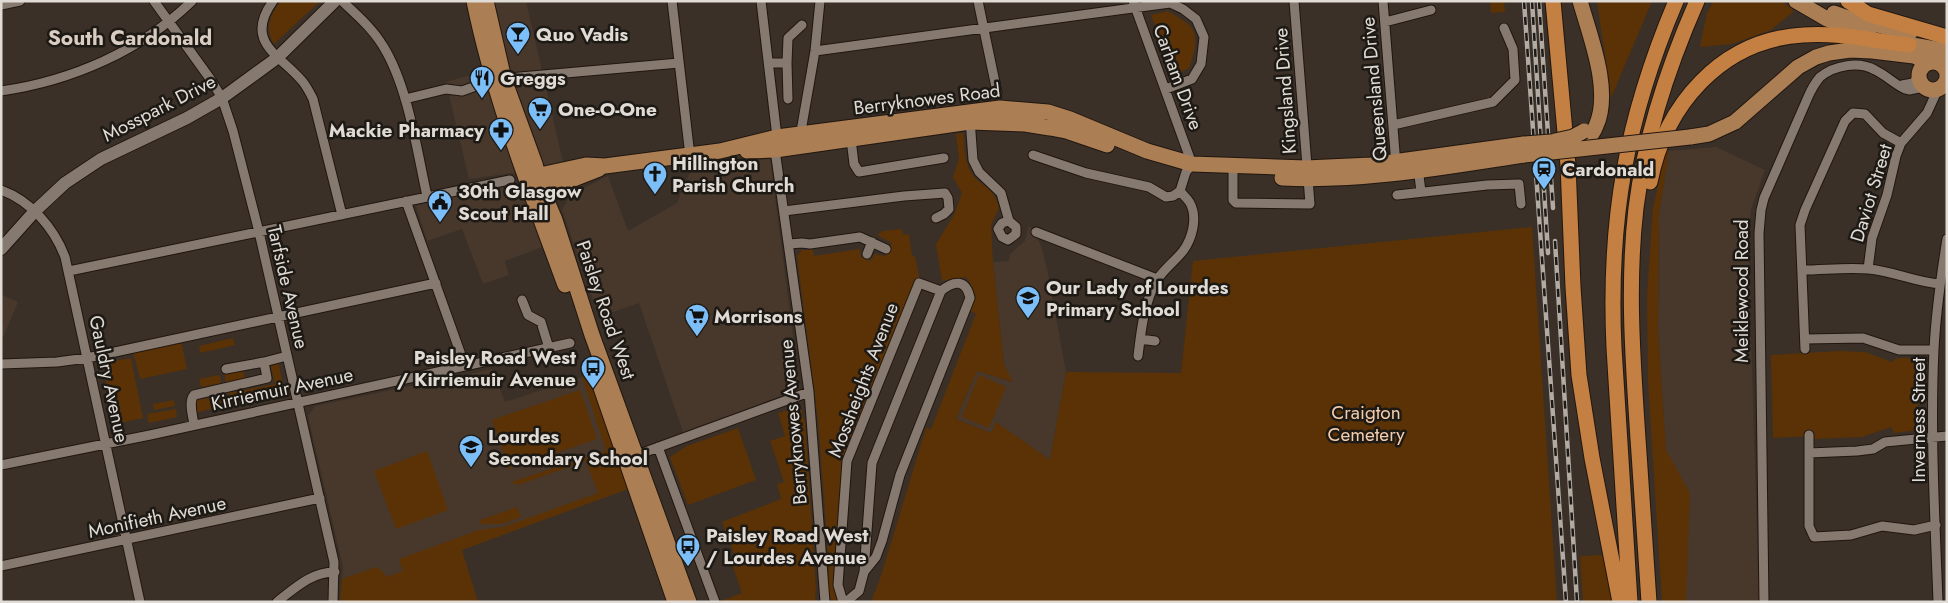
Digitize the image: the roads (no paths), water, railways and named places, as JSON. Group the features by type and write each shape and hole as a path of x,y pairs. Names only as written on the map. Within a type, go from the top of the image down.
{"highway":[{"path":"1553,1 1568,165 1578,366 1592,458 1620,602"},
{"path":"1630,602 1613,338 1613,247 1620,185 1633,124 1648,72 1676,1"},
{"path":"1649,602 1635,395 1631,284 1636,208 1645,155 1669,70 1697,1"},
{"path":"1848,1 1868,14 1947,38"},
{"path":"1631,284 1650,180 1658,151 1679,108 1696,86 1712,71 1740,52 1753,46 1793,36 1833,35 1909,45"}],"main road":[{"name":"Paisley Road West","path":"474,1 498,80 537,180 555,220 578,307 675,602"},
{"name":"Paisley Road West","path":"486,1 498,80"},
{"path":"1551,142 1573,137 1584,130 1592,112 1596,85 1571,1"},
{"path":"1580,1 1596,85 1599,119 1592,135 1580,148"},
{"path":"1796,1 1816,14 1844,27 1866,35 1909,45 1937,77"},
{"path":"1813,1 1845,17 1904,32 1947,38"},
{"name":"Berryknowes Road","path":"1524,149 1580,148 1690,137 1714,132 1736,122 1798,67 1816,57 1829,53 1863,50 1892,54 1912,61 1917,66 1937,77"},
{"name":"Berryknowes Road","path":"800,140 851,139 969,117 1000,108 1048,112 1070,119 1189,168 1307,174 1396,168 1524,149 1551,142 1580,148"},
{"name":"Berryknowes Road","path":"537,180 586,165 605,166 690,156 969,117"},
{"name":"Berryknowes Road","path":"537,180 571,180 605,166"},
{"name":"Paisley Road West","path":"537,180 540,198 569,281 568,293 578,307 592,335 689,602"},
{"path":"555,220 553,210 555,201 571,180"}],"street":[{"path":"1,5 20,1"},
{"name":"Tarfside Avenue","path":"154,1 204,68 222,98 236,140 320,498 335,572 333,602"},
{"path":"1,91 46,82 96,64 144,40 192,1"},
{"path":"273,1 264,18 265,41 277,58 303,82 313,99 342,215"},
{"name":"Mosspark Drive","path":"1,249 35,211 65,183 101,159 187,118 222,98 277,58 335,1"},
{"path":"342,1 382,45 397,73 405,99 427,196"},
{"path":"672,1 690,156"},
{"name":"Berryknowes Avenue","path":"761,1 784,211 809,392 826,602"},
{"path":"800,140 815,51 820,1"},
{"path":"978,1 997,92"},
{"name":"Kingsland Drive","path":"1294,1 1307,174"},
{"name":"Queensland Drive","path":"1383,1 1396,168"},
{"path":"815,51 984,28 1134,4 1170,3 1183,8 1196,19 1204,37 1201,64 1192,80 1166,89"},
{"name":"Carham Drive","path":"1134,4 1166,89 1189,168"},
{"path":"1385,22 1431,10"},
{"path":"788,99 788,38 802,26"},
{"path":"1393,125 1493,102 1515,80 1513,49 1504,28"},
{"path":"405,99 446,89 457,90 498,80 679,63"},
{"path":"769,63 787,63"},
{"name":"Meiklewood Road","path":"1764,602 1759,233 1761,210 1774,174 1808,97 1820,78 1832,70 1849,65 1858,65 1875,70 1909,90 1937,77"},
{"name":"Daviot Street","path":"1868,269 1872,238 1886,196 1892,168 1901,143 1923,119 1930,106 1937,77"},
{"path":"1901,143 1883,133 1865,114 1853,113 1845,121 1804,210 1800,225 1805,344 1863,338 1899,350 1934,350"},
{"path":"969,117 973,160 979,172 1001,193 1009,221"},
{"path":"851,139 854,164 859,172 944,158"},
{"path":"1033,155 1086,173 1149,187 1166,197 1180,192 1189,168"},
{"path":"1418,165 1421,192"},
{"path":"1233,170 1233,200 1236,203 1310,204 1307,174"},
{"path":"69,271 510,180"},
{"path":"1398,195 1487,185 1519,184 1521,204"},
{"name":"Gauldry Avenue","path":"1,190 13,195 35,211 59,242 69,271 140,602"},
{"path":"1138,356 1148,305 1157,279 1183,251 1192,235 1193,214 1190,204 1180,192"},
{"path":"784,211 904,196 945,193 948,198 949,209 936,218"},
{"path":"406,201 465,366"},
{"path":"1036,232 1157,279"},
{"path":"789,244 810,244 860,238 886,249"},
{"name":"Inverness Street","path":"1938,602 1934,350 1940,284 1947,239"},
{"path":"867,254 872,242"},
{"path":"1802,270 1868,269 1882,271 1915,281 1940,284"},
{"path":"1,364 57,362 87,358 436,283"},
{"name":"Mossheights Avenue","path":"864,572 876,557 900,475 970,298 966,286 962,283 949,284 941,291 872,463 864,572 858,591 845,602 838,584 846,461 919,283 941,291"},
{"path":"522,300 528,315 542,322 548,348"},
{"path":"1140,339 1155,341"},
{"name":"Kirriemuir Avenue","path":"1,465 570,343"},
{"path":"226,369 287,356"},
{"path":"194,425 191,398 194,395 267,378 264,362"},
{"path":"637,455 809,392"},
{"path":"1809,435 1809,526 1814,537 1851,535 1882,526 1914,530 1936,525"},
{"path":"1809,453 1857,451 1873,449 1886,442 1947,436"},
{"path":"658,447 715,602"},
{"name":"Monifieth Avenue","path":"1,566 320,498"},
{"path":"277,602 309,578 318,574 335,572"}],"railway":[{"path":"1524,1 1566,602"},
{"path":"1532,1 1548,253"},
{"path":"1539,1 1553,208"},
{"path":"1555,241 1577,602"}],"place":[{"name":"Quo Vadis","path":"518,55"},
{"name":"Greggs","path":"482,99"},
{"name":"One-O-One","path":"540,130"},
{"name":"Mackie Pharmacy","path":"501,151"},
{"name":"Cardonald","path":"1544,190"},
{"name":"Hillington Parish Church","path":"655,195"},
{"name":"30th Glasgow Scout Hall","path":"440,223"},
{"name":"Our Lady of Lourdes Primary School","path":"1028,319"},
{"name":"Morrisons","path":"697,337"},
{"name":"Paisley Road West / Kirriemuir Avenue","path":"593,389"},
{"name":"Lourdes Secondary School","path":"471,468"},
{"name":"Paisley Road West / Lourdes Avenue","path":"688,567"}],"district":[{"name":"South Cardonald","path":"130,38"}],"park label":[{"name":"Craigton Cemetery","path":"1366,423"}]}
